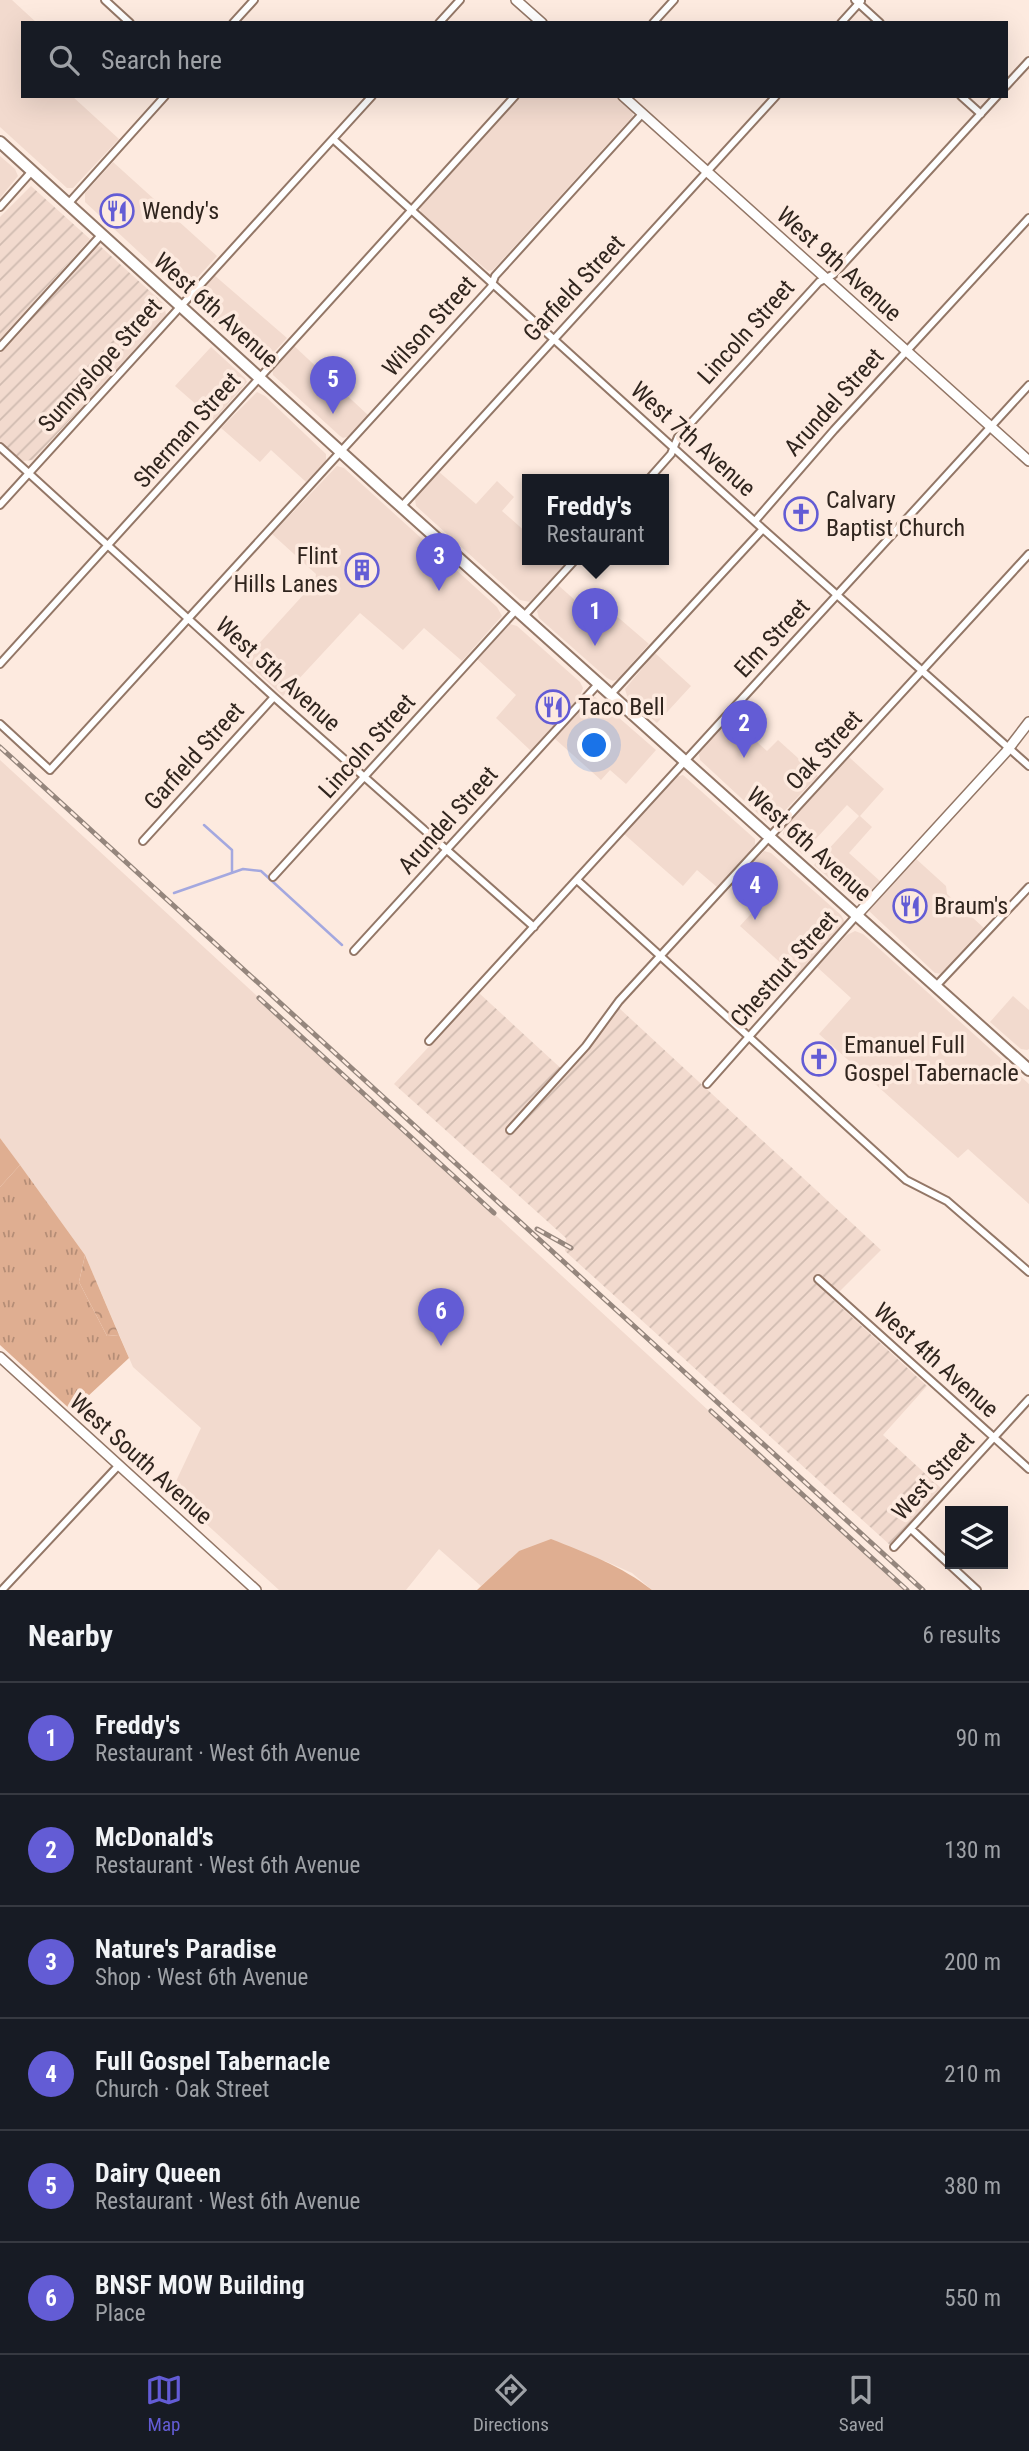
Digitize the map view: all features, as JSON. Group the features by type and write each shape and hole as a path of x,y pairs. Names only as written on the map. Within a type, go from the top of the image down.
{"main road":[{"name":"West 6th Avenue","path":"0,142 401,507 936,986 1027,1064"}],"street":[{"path":"105,0 128,21"},
{"path":"235,21 254,0"},
{"path":"441,21 460,0"},
{"path":"516,0 540,21"},
{"path":"655,21 674,0"},
{"path":"843,21 858,1 878,21"},
{"path":"1008,84 1029,61"},
{"path":"68,204 163,98"},
{"name":"Sunnyslope Street","path":"0,505 370,98"},
{"name":"Sherman Street","path":"0,664 513,98"},
{"name":"West 9th Avenue","path":"625,98 1029,461"},
{"name":"Garfield Street","path":"401,507 774,98"},
{"path":"963,98 981,114"},
{"name":"Lincoln Street","path":"653,474 674,448 678,437 818,282 834,274 995,98"},
{"name":"Wilson Street","path":"0,724 51,770 341,452 493,283 495,275 642,114"},
{"name":"West 7th Avenue","path":"333,139 1029,766"},
{"path":"0,207 32,171"},
{"name":"Arundel Street","path":"755,521 834,430 1029,218"},
{"path":"0,347 102,234"},
{"path":"0,335 6,340"},
{"name":"Elm Street","path":"429,1041 1029,385"},
{"name":"West 5th Avenue","path":"0,447 274,697 534,927"},
{"path":"611,694 763,529"},
{"name":"Oak Street","path":"510,1130 586,1045 619,1001 1029,554"},
{"name":"Lincoln Street","path":"273,877 520,613 570,565"},
{"name":"Arundel Street","path":"354,951 599,684"},
{"name":"Garfield Street","path":"143,841 274,697"},
{"name":"Chestnut Street","path":"706,1084 1029,722"},
{"path":"577,880 906,1180 947,1201 1029,1272"},
{"path":"936,986 1029,887"},
{"name":"West 4th Avenue","path":"818,1279 1029,1469"},
{"name":"West South Avenue","path":"0,1357 256,1590"},
{"name":"West Street","path":"894,1547 1029,1399"},
{"path":"2,1590 119,1465"},
{"path":"911,1529 978,1590"}],"shaded area":[{"path":"0,0 12,0 35,21 21,21 21,98 74,98 119,139 73,188 67,188 0,127"},
{"path":"519,98 619,98 632,110 633,116 493,270 488,271 421,213 420,208"},
{"path":"0,156 15,169 18,176 0,198"},
{"path":"113,162 217,256 188,288 180,290 85,202 85,193"},
{"path":"31,186 90,239 0,339 0,217"},
{"path":"100,246 164,304 166,315 33,460 23,461 0,442 0,353 94,248"},
{"path":"214,275 287,338 266,361 256,361 194,304 193,297"},
{"path":"292,344 369,416 350,436 340,436 273,375 272,368"},
{"path":"211,347 247,382 214,420 175,386"},
{"path":"257,392 265,396 326,454 326,461 306,482 271,450 260,462 221,428"},
{"path":"337,466 344,468 497,607 502,616 462,661 424,628 403,650 360,613 283,696 244,660 315,582 316,574 272,534"},
{"path":"438,471 476,504 497,481 514,497 502,511 522,529 522,565 563,566 530,602 520,600 416,506 417,495"},
{"path":"558,585 595,618 606,607 649,644 618,679 613,681 607,678 539,618 539,607"},
{"path":"510,624 517,626 580,682 583,688 579,699 531,751 496,718 516,695 477,659"},
{"path":"655,653 691,686 657,723 627,696 625,689"},
{"path":"595,697 656,750 626,784 610,770 601,780 554,738 589,699"},
{"path":"730,718 767,751 778,740 818,776 772,824 700,760 701,749"},
{"path":"849,757 884,789 860,816 872,827 849,853 881,882 859,904 814,865 859,816 847,805 802,854 783,834 785,827"},
{"path":"0,760 904,1590 652,1590 632,1573 605,1561 519,1551 481,1586 439,1549 406,1590 279,1590 171,1492 201,1428 133,1367 85,1255 0,1138"},
{"path":"683,775 755,839 752,850 717,887 697,870 683,886 624,834 675,777"},
{"path":"764,851 771,853 841,915 845,922 796,977 740,926 759,905 734,882"},
{"path":"914,857 946,886 947,894 985,929 943,974 935,973 869,911 870,906"},
{"path":"855,931 863,934 1029,1084 1029,1204 968,1149 958,1158 819,1034 851,998 817,967 847,935"},
{"path":"479,993 566,1073 619,1008 881,1250 832,1299 927,1386 883,1435 941,1488 890,1545 565,1251 566,1238 394,1084"},
{"path":"1013,996 1029,1010 1027,1050 1021,1049 990,1022"}],"green space":[{"path":"0,1138 20,1165 0,1187"},
{"path":"20,1165 85,1255 79,1282 107,1336 119,1335 129,1358 72,1411 0,1345 0,1187"},
{"path":"85,1255 119,1335 107,1336 79,1282"},
{"path":"551,1539 616,1567 652,1590 477,1590 519,1551"}],"waterway":[{"path":"204,825 232,850 232,872"},
{"path":"174,893 243,869 261,871 342,945"}],"railway":[{"path":"0,747 923,1590"},
{"path":"259,998 494,1213"},
{"path":"537,1229 571,1248"},
{"path":"711,1411 907,1590"}],"place":[{"name":"Wendy's","path":"117,211"},
{"name":"Dairy Queen","path":"333,414"},
{"name":"Calvary Baptist Church","path":"801,514"},
{"name":"Flint Hills Lanes","path":"362,570"},
{"name":"Nature's Paradise","path":"439,591"},
{"name":"Freddy's","path":"595,646"},
{"name":"Taco Bell","path":"553,707"},
{"name":"McDonald's","path":"744,758"},
{"name":"Braum's","path":"910,906"},
{"name":"Full Gospel Tabernacle","path":"755,920"},
{"name":"Emanuel Full Gospel Tabernacle","path":"819,1059"},
{"name":"BNSF MOW Building","path":"441,1346"}]}
